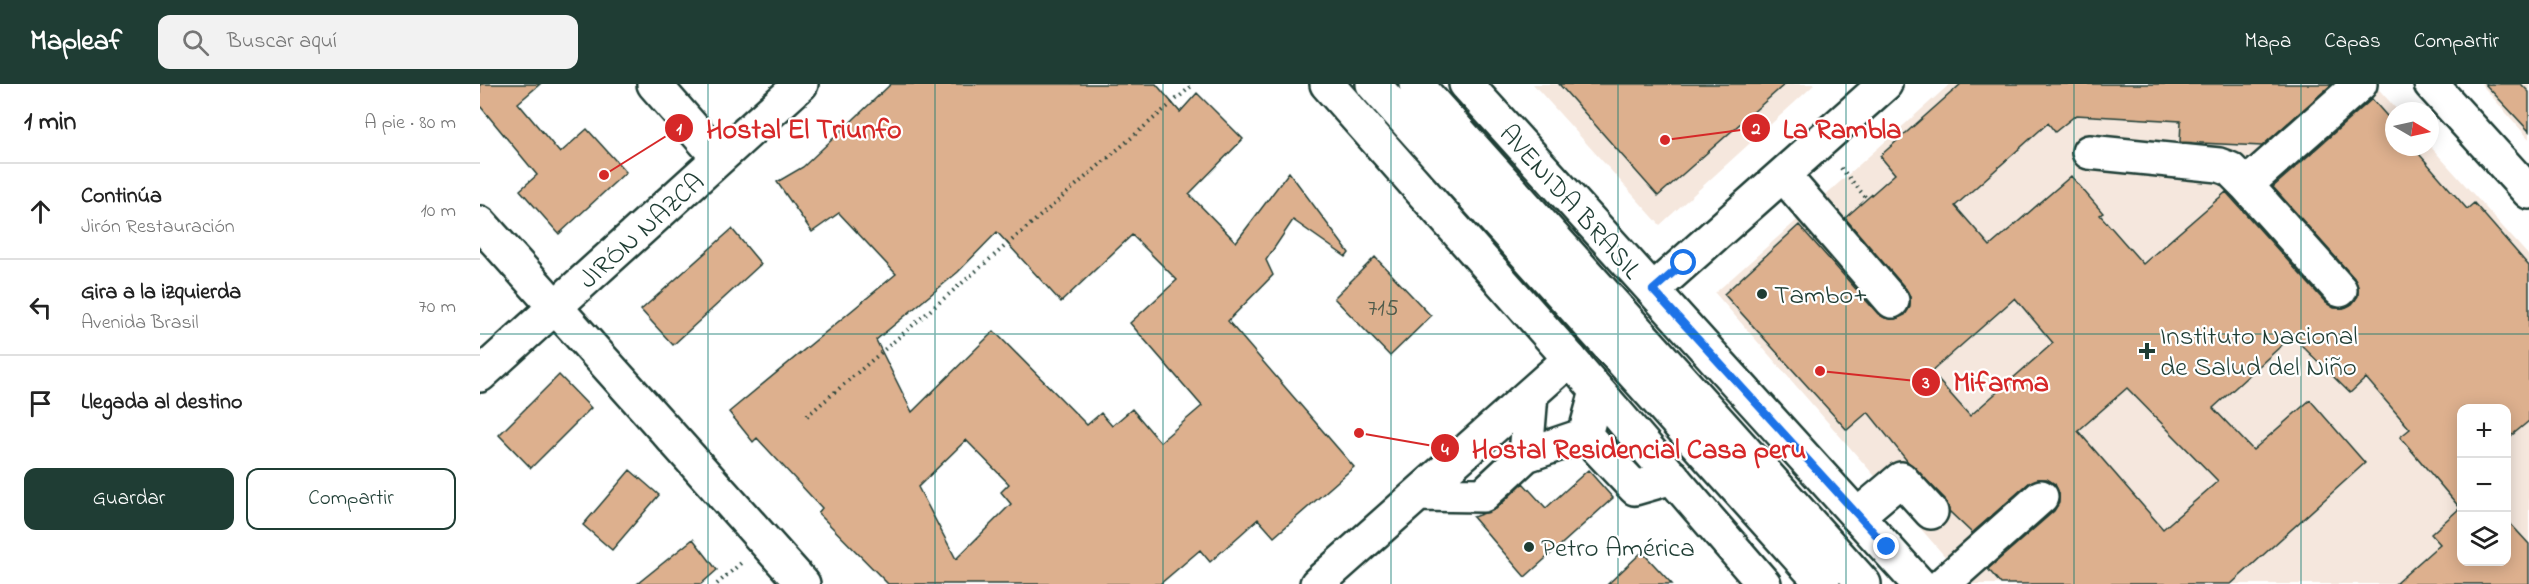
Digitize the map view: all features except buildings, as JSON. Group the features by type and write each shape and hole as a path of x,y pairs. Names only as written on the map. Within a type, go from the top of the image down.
{"main road":[{"path":"654,84 719,158"},
{"name":"JIRÓN NAZCA","path":"480,375 801,84"},
{"path":"1327,84 1570,359 1764,584"},
{"path":"1373,84 1823,584"},
{"name":"AVENIDA BRASIL","path":"1416,84 1864,584"},
{"name":"AVENIDA BRASIL","path":"1466,84 1918,584"},
{"path":"1653,290 1885,84"},
{"path":"2246,185 2360,84"},
{"path":"2431,84 2529,192"},
{"path":"2089,152 2219,165 2230,169 2340,290"},
{"path":"1784,174 1892,301"},
{"path":"480,223 803,584"},
{"path":"1526,256 1540,326"},
{"path":"1317,584 1570,359"},
{"path":"1585,435 1597,392"},
{"path":"1526,455 1531,394"},
{"path":"1686,431 1729,545"},
{"path":"1418,494 1483,495 1526,455 1585,435"},
{"path":"1585,435 1635,488 1673,477"},
{"path":"1857,516 1901,479 1931,512"},
{"path":"1943,584 2042,497"}],"path":[{"path":"807,416 1194,84"},
{"path":"1820,142 1867,200"}],"shaded area":[{"path":"1533,84 1815,84 1660,225"},
{"name":"Instituto Nacional de Salud del Niño","path":"1950,84 2374,84 2390,102 2385,102 2385,156 2439,156 2529,256 2529,584 1969,584 1715,293"},
{"path":"2481,84 2529,84 2529,139"}],"place":[{"name":"La Rambla","path":"1665,140"},
{"name":"Hostal El Triunfo","path":"604,175"},
{"name":"Tambo+","path":"1762,294"},
{"name":"Instituto Nacional de Salud del Niño","path":"2147,351"},
{"name":"Mifarma","path":"1820,371"},
{"name":"Hostal Residencial Casa peru","path":"1359,433"},
{"name":"Petro América","path":"1529,547"}],"route":[{"path":"1684,263 1653,290 1887,547"}]}
